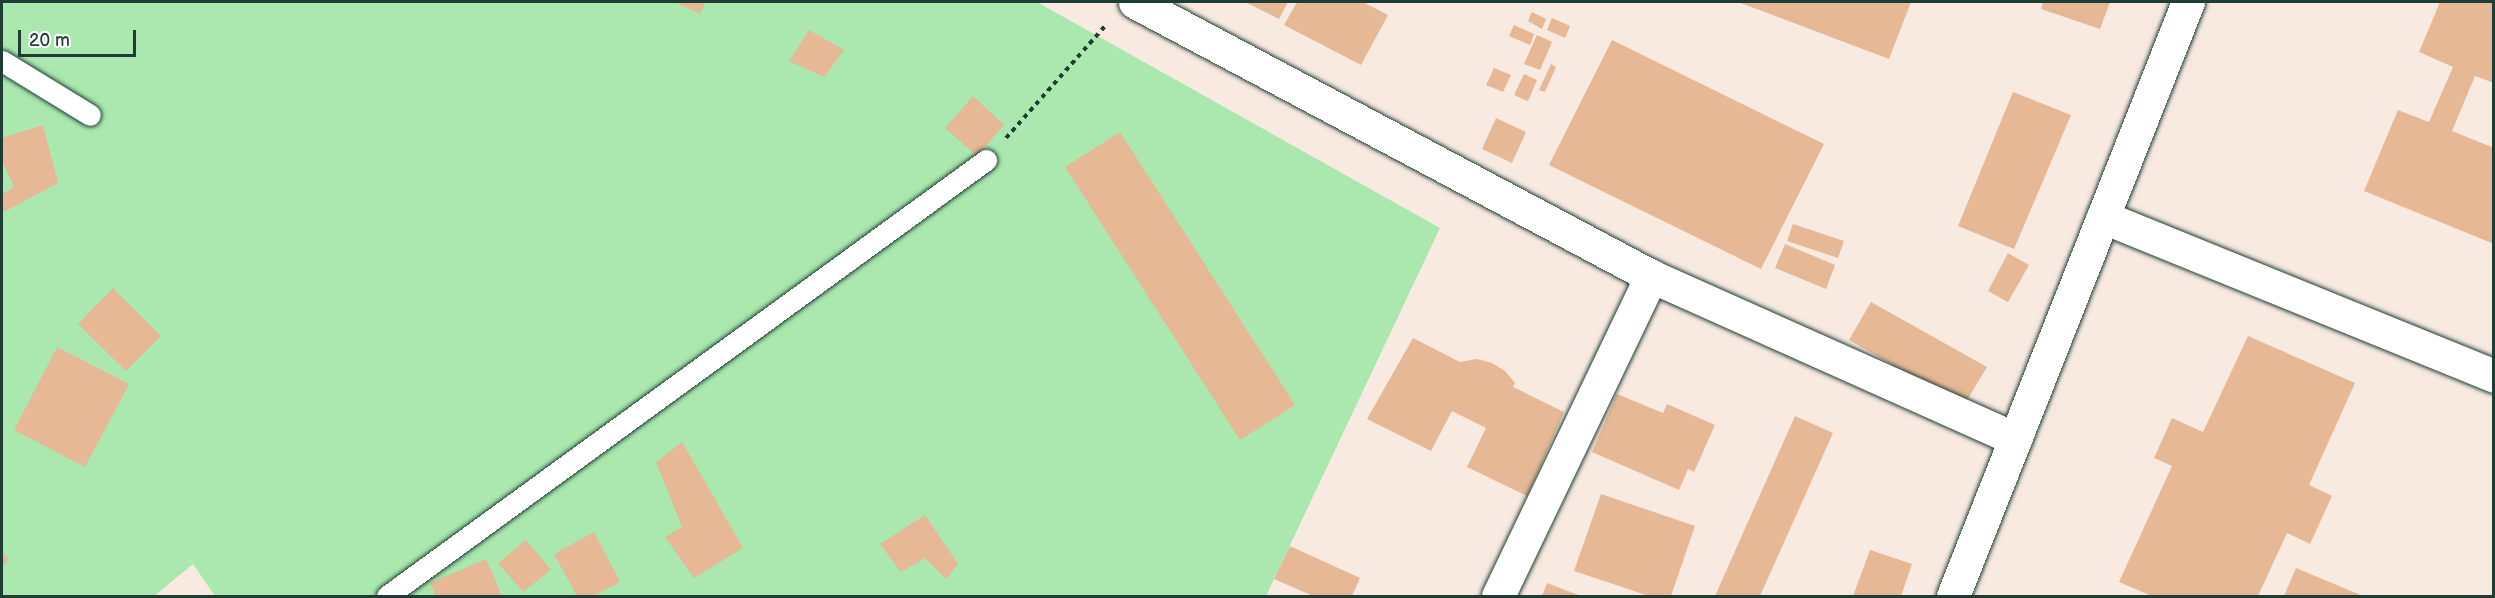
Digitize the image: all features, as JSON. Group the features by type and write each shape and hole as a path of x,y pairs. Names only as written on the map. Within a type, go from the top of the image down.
{"street":[{"path":"1953,597 2188,2"},
{"path":"1123,10 1651,276 2015,439"},
{"path":"2103,217 2493,376"},
{"path":"1498,597 1651,276"}],"lane":[{"path":"2,61 90,116"},
{"path":"387,597 987,160"}],"path":[{"path":"987,160 1123,10"}],"green space":[{"path":"2,2 1037,2 1440,228 1266,596 215,596 193,564 154,596 2,596"}],"building":[{"path":"675,2 705,2 700,14"},
{"path":"1245,2 1288,2 1279,19"},
{"path":"1297,2 1363,2 1388,15 1361,65 1284,25"},
{"path":"1738,2 1911,2 1889,59"},
{"path":"2043,2 2110,2 2100,29 2041,9"},
{"path":"2440,2 2494,2 2494,83 2475,76 2452,131 2494,148 2494,244 2364,191 2398,110 2429,122 2453,67 2419,52"},
{"path":"1532,12 1546,19 1542,29 1528,21"},
{"path":"1552,18 1570,26 1565,38 1547,30"},
{"path":"1514,25 1534,34 1530,45 1509,36"},
{"path":"809,30 844,50 824,77 789,61"},
{"path":"1537,35 1552,42 1540,70 1524,64"},
{"path":"1612,40 1824,144 1761,269 1549,165"},
{"path":"1551,64 1556,67 1545,92 1539,90"},
{"path":"1494,68 1511,75 1503,92 1486,85"},
{"path":"1524,74 1537,80 1528,101 1514,95"},
{"path":"2013,92 2071,115 2014,249 1958,226"},
{"path":"973,96 1004,125 977,156 945,128"},
{"path":"1496,118 1526,132 1512,163 1482,149"},
{"path":"43,125 58,183 2,213 2,194 14,187 2,160 2,138"},
{"path":"1120,132 1295,405 1240,440 1065,167"},
{"path":"1793,224 1844,241 1838,258 1787,241"},
{"path":"1785,244 1835,265 1826,289 1775,268"},
{"path":"2008,253 2029,265 2008,302 1988,291"},
{"path":"113,288 161,336 126,371 78,324"},
{"path":"1871,302 1987,367 1964,405 1849,340"},
{"path":"2248,336 2355,383 2309,485 2332,496 2310,544 2287,533 2258,596 2152,596 2119,582 2172,466 2154,458 2172,418 2203,432"},
{"path":"1413,338 1460,362 1477,359 1492,363 1505,371 1515,383 1513,387 1564,412 1527,496 1467,467 1486,428 1452,411 1431,451 1367,419"},
{"path":"57,347 129,384 85,467 14,430"},
{"path":"1617,394 1663,413 1667,404 1715,425 1694,472 1688,469 1679,490 1592,452"},
{"path":"1795,416 1833,433 1760,596 1715,596"},
{"path":"682,442 743,548 694,578 665,537 682,527 656,462"},
{"path":"1601,494 1695,526 1671,596 1649,596 1574,571"},
{"path":"925,515 958,564 946,579 925,558 901,572 880,544"},
{"path":"594,532 620,582 593,596 577,596 554,554"},
{"path":"526,540 551,570 523,592 498,563"},
{"path":"1290,546 1360,578 1352,596 1313,596 1274,579"},
{"path":"2,550 8,560 2,567"},
{"path":"1870,550 1912,564 1901,596 1853,596"},
{"path":"486,559 502,596 436,596 430,583"},
{"path":"2296,568 2363,596 2284,596"},
{"path":"1547,583 1581,596 1542,596"}]}
